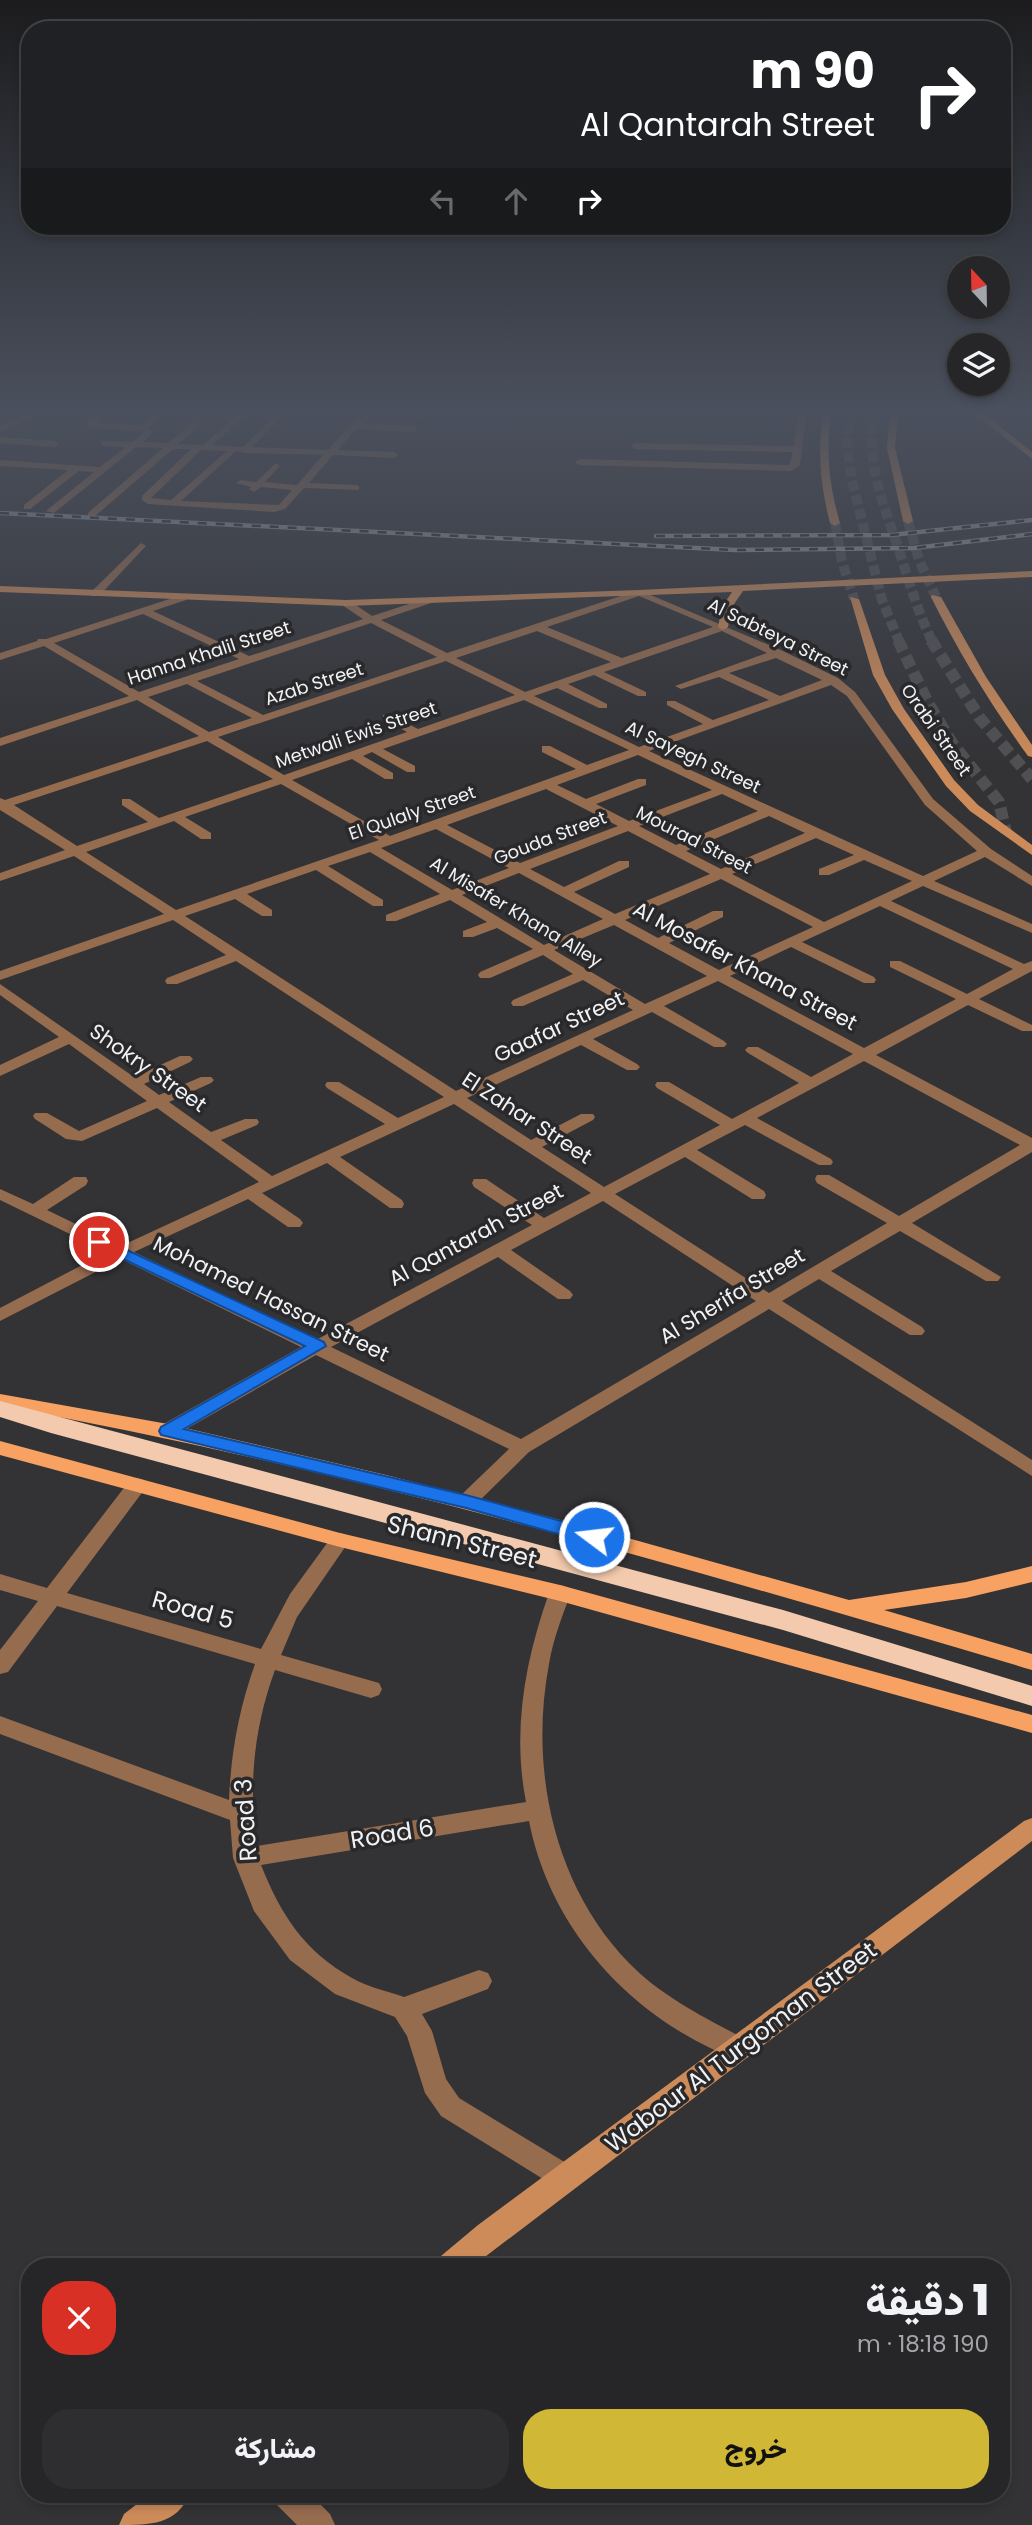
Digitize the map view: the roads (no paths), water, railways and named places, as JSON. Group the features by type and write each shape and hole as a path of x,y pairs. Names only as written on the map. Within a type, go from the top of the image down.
{"highway":[{"path":"0,1409 118,1443 783,1620 1032,1696"}],"main road":[{"name":"Shann Street","path":"0,1400 167,1431 466,1502 850,1608 1032,1662"},
{"name":"Shann Street","path":"0,1448 340,1540 560,1593 1032,1724"},
{"path":"850,1608 990,1587 1032,1574"}],"street":[{"path":"95,594 141,546"},
{"name":"Al Sabteya Street","path":"0,589 346,603 639,593 1032,574"},
{"path":"723,627 727,607 740,588"},
{"name":"Al Sabteya Street","path":"639,593 723,627 834,680 852,694 929,802 986,852 1032,881"},
{"name":"Azab Street","path":"2,804 448,659 639,593"},
{"path":"936,597 960,645 993,700 1032,753"},
{"path":"0,657 42,641 182,598"},
{"name":"Orabi Street","path":"854,599 878,676 950,783 974,808 1032,851"},
{"name":"Hanna Khalil Street","path":"0,742 430,600"},
{"name":"Al Sayegh Street","path":"346,603 448,659 639,752 814,834 1032,929"},
{"path":"142,610 247,659"},
{"name":"Metwali Ewis Street","path":"0,877 723,627"},
{"path":"540,628 621,662"},
{"path":"42,641 388,840"},
{"path":"681,686 779,653"},
{"path":"595,672 642,694"},
{"path":"719,673 782,701"},
{"path":"186,679 262,719"},
{"name":"El Qulaly Street","path":"0,976 438,824 834,680"},
{"path":"558,684 603,706"},
{"path":"671,704 714,725"},
{"path":"387,717 417,733"},
{"path":"373,748 411,769"},
{"path":"546,749 587,770"},
{"path":"353,755 389,776"},
{"path":"586,804 642,782"},
{"name":"Mourad Street","path":"547,784 824,927"},
{"name":"Gouda Street","path":"391,918 722,790"},
{"path":"126,802 158,822"},
{"name":"El Zahar Street","path":"2,804 603,1192 768,1302 1032,1469"},
{"path":"676,850 768,812"},
{"path":"174,816 206,836"},
{"name":"Al Mosafer Khana Street","path":"438,824 1032,1145"},
{"path":"485,975 814,834"},
{"name":"Al Misafer Khana Alley","path":"369,846 584,974 719,1044"},
{"name":"Gaafar Street","path":"0,1315 121,1252 986,852"},
{"path":"824,872 863,856"},
{"path":"564,892 624,864"},
{"path":"317,865 378,903"},
{"path":"236,893 267,913"},
{"path":"881,901 1028,967"},
{"path":"658,943 718,915"},
{"path":"468,934 498,923"},
{"path":"791,942 869,980"},
{"path":"172,981 238,955"},
{"path":"895,964 1027,1028"},
{"name":"Al Qantarah Street","path":"167,1431 543,1224 965,998 1028,967"},
{"path":"518,1003 584,974"},
{"name":"Shokry Street","path":"0,988 271,1182"},
{"path":"0,1071 70,1038"},
{"path":"582,1039 632,1067"},
{"path":"753,1050 809,1082"},
{"path":"134,1083 186,1059"},
{"path":"41,1116 72,1136 77,1136 206,1080"},
{"path":"333,1085 397,1124"},
{"path":"663,1085 737,1121 824,1171 897,1224 992,1278"},
{"path":"532,1146 587,1117"},
{"path":"211,1138 251,1122"},
{"name":"Al Sherifa Street","path":"466,1502 522,1447 1032,1145"},
{"path":"683,1149 758,1195"},
{"path":"328,1156 396,1205"},
{"path":"35,1210 80,1181"},
{"path":"480,1183 543,1224"},
{"path":"250,1193 294,1223"},
{"name":"Mohamed Hassan Street","path":"0,1194 522,1447"},
{"path":"498,1249 564,1295"},
{"path":"818,1271 916,1331"},
{"path":"0,1666 137,1485"},
{"name":"Road 3","path":"340,1540 305,1586 277,1637 256,1692 243,1751 241,1814 244,1858 260,1902 293,1951 340,1984 374,2002 404,2010"},
{"name":"Road 5","path":"0,1582 371,1689"},
{"path":"560,1593 546,1631 536,1672 532,1715 533,1760 539,1811 551,1865 578,1920 620,1971 675,2015 740,2049"},
{"path":"0,1725 241,1814"},
{"name":"Road 6","path":"244,1858 539,1811"},
{"name":"Wabour Al Turgoman Street","path":"461,2258 1032,1828"},
{"path":"479,1981 404,2010 419,2031 434,2084 450,2107 566,2178"},
{"path":"135,2525 163,2503"},
{"path":"297,2503 319,2525"}],"tunnel":[{"path":"836,527 842,561 854,599"},
{"path":"864,527 882,600 899,641"},
{"path":"891,527 932,641"},
{"path":"910,527 919,560 936,597"},
{"path":"898,640 928,703 952,743 999,802 1006,832"},
{"path":"931,640 979,717 1032,779"}],"railway":[{"path":"275,527 735,550 914,548 1032,534"},
{"path":"656,536 891,535 968,527"}]}
